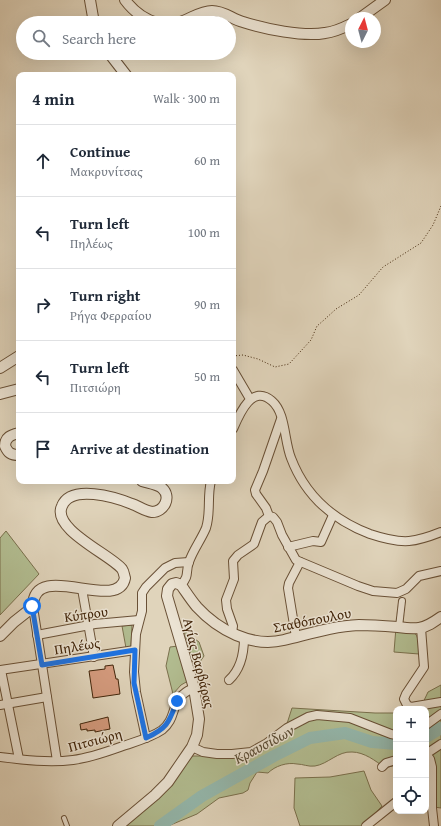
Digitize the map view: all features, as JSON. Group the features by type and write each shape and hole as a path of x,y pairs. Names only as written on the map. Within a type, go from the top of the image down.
{"street":[{"path":"90,0 93,16"},
{"path":"126,0 135,12 140,16"},
{"path":"368,12 385,0"},
{"path":"194,16 211,11 219,12 228,16"},
{"path":"236,20 258,26 310,34 334,32 345,27"},
{"path":"114,60 124,72"},
{"path":"0,368 16,358"},
{"path":"236,375 250,399"},
{"path":"0,394 16,391"},
{"path":"236,423 244,406 250,399 260,396 266,397 276,406 281,418 287,448 296,469 310,491 333,515 375,536 395,540 416,540 441,532"},
{"path":"281,418 255,490 269,516 277,522 288,547 300,562 350,584 366,589 394,593 404,591 419,576 441,571"},
{"path":"16,433 6,439 4,446 9,453 16,455"},
{"path":"57,761 33,601 36,593 45,587 58,586 82,589 116,589 122,585 125,578 124,572 121,569 72,531 62,518 61,508 64,501 72,496 83,494 113,498 151,512 160,510 166,502 164,491 158,486 152,484"},
{"path":"180,585 187,577 189,562 206,527 210,484"},
{"path":"288,547 313,541 321,542 333,515"},
{"path":"232,633 233,626 226,600 234,579 233,561 238,554 254,544 262,522 269,516"},
{"path":"146,738 135,688 135,650 142,606 142,594 146,587 160,572 170,565 179,562 189,562"},
{"path":"296,637 288,588 300,562"},
{"name":"Αγίας Βαρβάρας","path":"118,826 168,782 192,747 197,735 199,719 194,688 167,596 167,590 171,585 176,583 180,585"},
{"name":"Σταθόπουλου","path":"180,585 203,613 232,633 244,638 270,642 350,625 421,628"},
{"path":"82,589 94,657"},
{"path":"399,627 402,601"},
{"path":"0,636 14,622 33,608"},
{"path":"441,617 421,628 424,667 404,699 407,704 414,707 441,702"},
{"name":"Κύπρου","path":"37,635 88,626 139,620"},
{"path":"229,680 239,668 244,648 244,638"},
{"name":"Πηλέως","path":"1,670 135,650"},
{"path":"1,670 4,704 19,759"},
{"name":"Πιτσιώρη","path":"0,757 57,761 72,760 88,757 146,738 159,732 165,727 180,696 194,688"},
{"path":"4,704 47,697"},
{"path":"429,723 441,714"},
{"path":"192,747 203,752 217,754 251,752 267,743 287,728 308,717 316,715 350,718 393,734"},
{"path":"429,752 441,744"},
{"path":"429,758 432,767 432,808 434,826"},
{"path":"382,767 386,763 393,761"},
{"path":"366,826 393,804"}],"lane":[{"path":"64,818 67,826"}],"path":[{"path":"236,356 243,355 258,359 275,367 289,364 311,340 318,326 328,316 358,295 383,267 421,243 441,206"}],"green space":[{"path":"6,531 39,574 0,615 0,538"},
{"path":"132,625 131,647 126,648 122,626"},
{"path":"396,627 415,634 418,641 419,654 394,652"},
{"path":"184,631 199,642 204,656 195,669"},
{"path":"178,646 188,681 181,685 173,694 166,666 170,647"},
{"path":"441,685 441,808 429,806 429,802 435,800 435,788 429,780 429,706 421,706 428,692"},
{"path":"292,708 393,713 393,766 385,768 365,755 356,752 342,753 320,765 315,766 285,764 274,768 268,773 257,772 250,783 248,790 243,793 219,798 197,814 168,826 123,826 189,758 193,756 238,756 284,733"},
{"path":"364,771 371,790 382,806 369,820 362,826 300,826 294,808 295,778 330,777"}],"building":[{"path":"113,665 116,679 118,679 120,694 93,698 89,671 105,669 105,666"},
{"path":"108,717 110,729 95,732 95,730 81,730 80,724"}],"waterway":[{"name":"Κραυσίδων","path":"429,735 441,728"},
{"name":"Κραυσίδων","path":"160,826 202,796 310,738 345,733 372,742 393,744"}],"route":[{"path":"32,606 42,665 135,650 134,683 146,738 159,732 167,725 177,701"}]}
